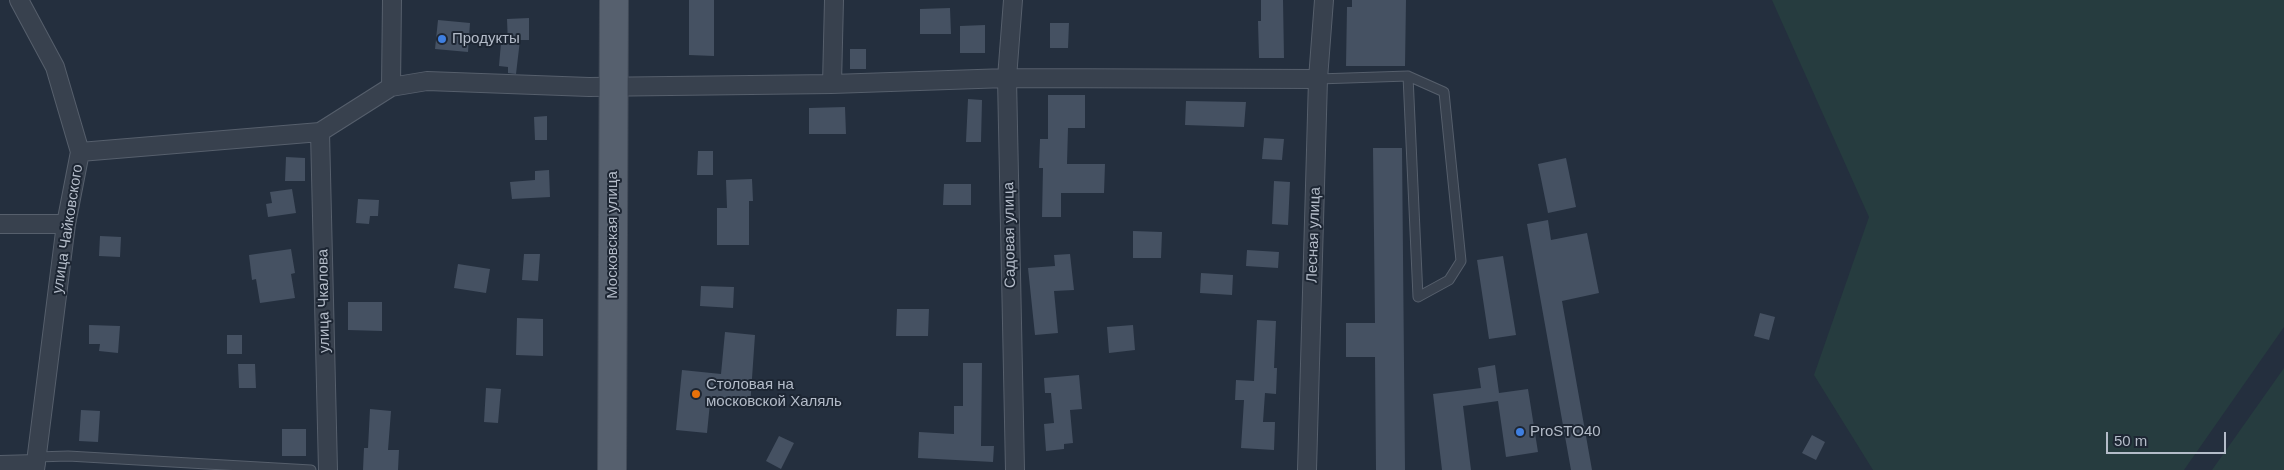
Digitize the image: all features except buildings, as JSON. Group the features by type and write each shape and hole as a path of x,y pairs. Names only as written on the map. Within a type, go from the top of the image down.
{"main road":[{"name":"Московская улица","path":"612,470 614,0"}],"street":[{"name":"улица Чайковского","path":"19,0 55,67 80,152 66,224 36,464"},
{"path":"391,87 392,0"},
{"path":"832,84 834,0"},
{"name":"Садовая улица","path":"1013,0 1007,78 1015,470"},
{"name":"Лесная улица","path":"1307,470 1318,79 1324,0"},
{"path":"80,152 320,132 391,87 427,81 614,86 832,84 1007,78 1318,79"},
{"name":"улица Чкалова","path":"320,132 328,470"},
{"path":"0,224 66,224"},
{"path":"0,465 36,464"}],"lane":[{"path":"1318,79 1408,76 1444,92 1461,261 1449,280 1418,297 1408,76"},
{"path":"36,464 68,456 311,470"}],"green space":[{"path":"1772,0 2284,0 2284,327 2184,470 1873,470 1814,375 1869,217"},
{"path":"2284,368 2284,470 2212,470"}],"place":[{"name":"Продукты","path":"442,39"},
{"name":"Столовая на московской Халяль","path":"696,394"},
{"name":"ProSTO40","path":"1520,432"}]}
